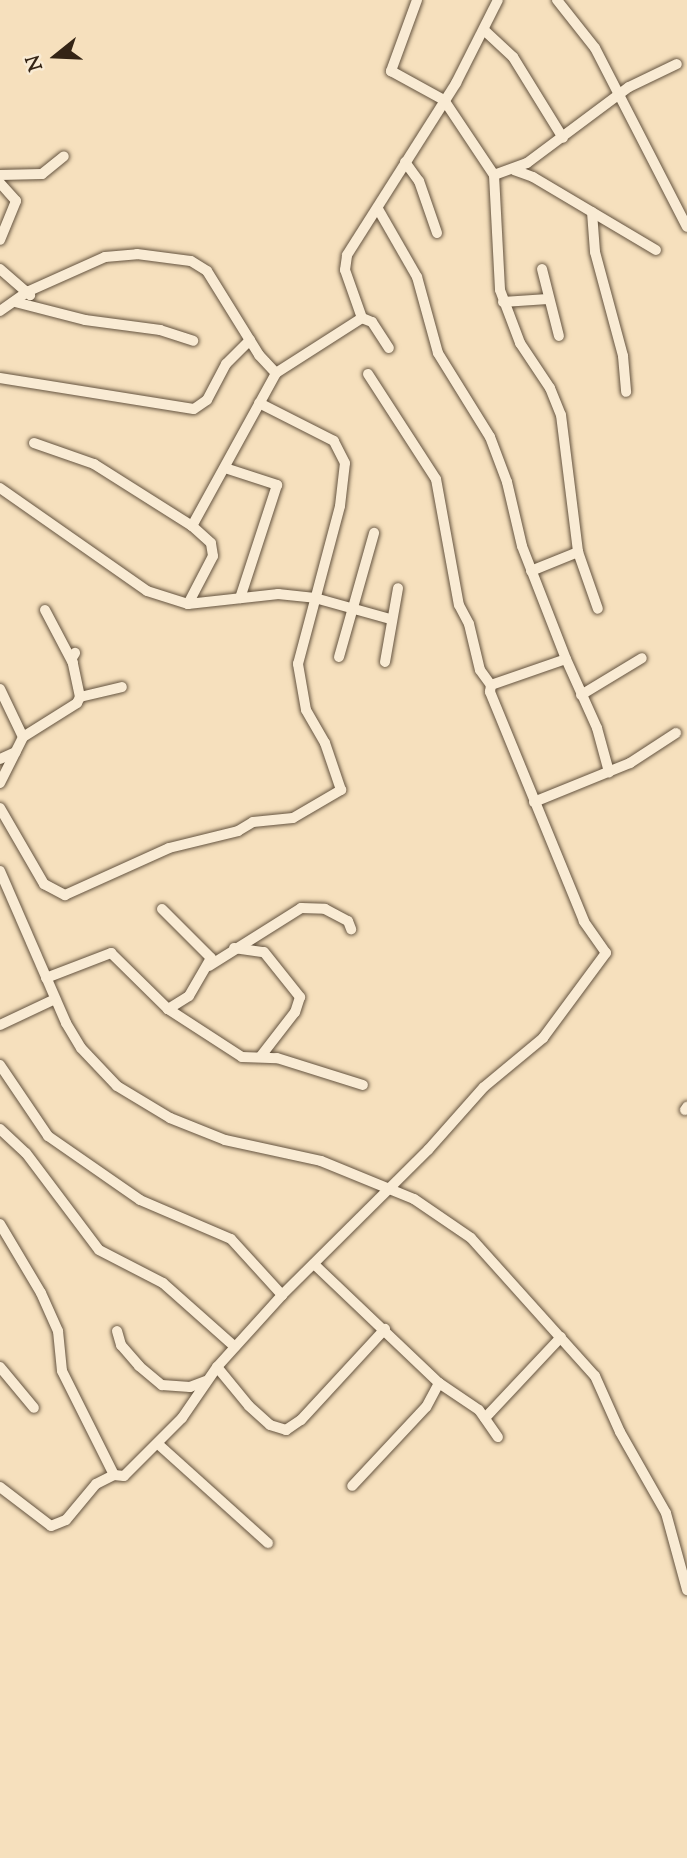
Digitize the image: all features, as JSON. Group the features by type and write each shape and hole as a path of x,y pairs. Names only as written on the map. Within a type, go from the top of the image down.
{"street":[{"path":"418,0 391,71 444,100 494,174 498,276 503,302 520,343 550,388 561,415 578,552 598,609"},
{"path":"362,318 344,262 444,100 498,0"},
{"path":"557,0 595,48 687,228"},
{"path":"484,30 513,57 563,138"},
{"path":"494,174 514,170 563,138 618,95 677,64"},
{"path":"0,175 42,174 64,156"},
{"path":"405,162 419,181 437,233"},
{"path":"514,170 656,250"},
{"path":"0,183 15,194 16,201 0,240"},
{"path":"378,209 417,277 438,353 483,421 507,482 531,571 605,747 608,772"},
{"path":"592,212 595,252 623,356 626,392"},
{"path":"0,311 29,291 118,254 191,261 207,271 250,341 276,373"},
{"path":"0,269 29,291 34,308"},
{"path":"542,269 559,336"},
{"path":"503,302 548,299"},
{"path":"15,302 34,308 160,330 192,341"},
{"path":"362,318 372,322 389,348"},
{"path":"192,526 276,373 362,318"},
{"path":"0,378 194,409 204,404 226,364 250,341"},
{"path":"0,1487 51,1526 66,1520 86,1493 114,1475 124,1476 158,1444 217,1367 282,1295 315,1265 386,1187 428,1150 484,1087 543,1038 604,961 605,946 584,922 492,703 491,685 480,670 469,624 459,605 436,479 368,374"},
{"path":"0,808 44,884 65,895 182,844 238,831 253,822 293,818 338,793 342,786 326,743 306,710 298,672 345,479 343,453 334,441 259,403"},
{"path":"34,443 94,464 192,526 211,543 213,556 188,604"},
{"path":"225,468 277,485 240,598"},
{"path":"0,488 147,591 188,604 271,594 316,598 390,619"},
{"path":"339,657 374,533"},
{"path":"531,571 578,552"},
{"path":"385,662 390,619 398,588"},
{"path":"45,610 74,658 80,697"},
{"path":"581,695 642,658"},
{"path":"491,685 566,659"},
{"path":"1,779 23,737 80,697 122,687"},
{"path":"0,689 23,737"},
{"path":"534,802 646,754 676,733"},
{"path":"0,759 16,752"},
{"path":"0,871 55,999 88,1057 117,1086 143,1103 225,1140 321,1161 386,1187 457,1225 595,1376 620,1432 666,1513 687,1590"},
{"path":"168,1010 184,1002 209,966 301,908 325,909 348,921 351,929"},
{"path":"162,909 208,952 209,966"},
{"path":"234,948 264,952 300,997 295,1011 261,1056"},
{"path":"46,978 111,953 168,1010 242,1058 261,1056 363,1085"},
{"path":"0,1024 55,999"},
{"path":"0,1065 48,1136 139,1200 230,1239 282,1295"},
{"path":"0,1129 26,1153 99,1250 163,1283 235,1347"},
{"path":"0,1224 41,1293 58,1331 62,1371 114,1475"},
{"path":"315,1265 386,1329 439,1383 467,1399 498,1437"},
{"path":"217,1367 249,1406 270,1425 286,1430 301,1420 386,1329"},
{"path":"117,1331 121,1345 139,1366 162,1385 191,1387 206,1381"},
{"path":"485,1418 561,1337"},
{"path":"0,1367 34,1408"},
{"path":"352,1486 419,1415 436,1394 439,1383"},
{"path":"158,1444 268,1543"}]}
